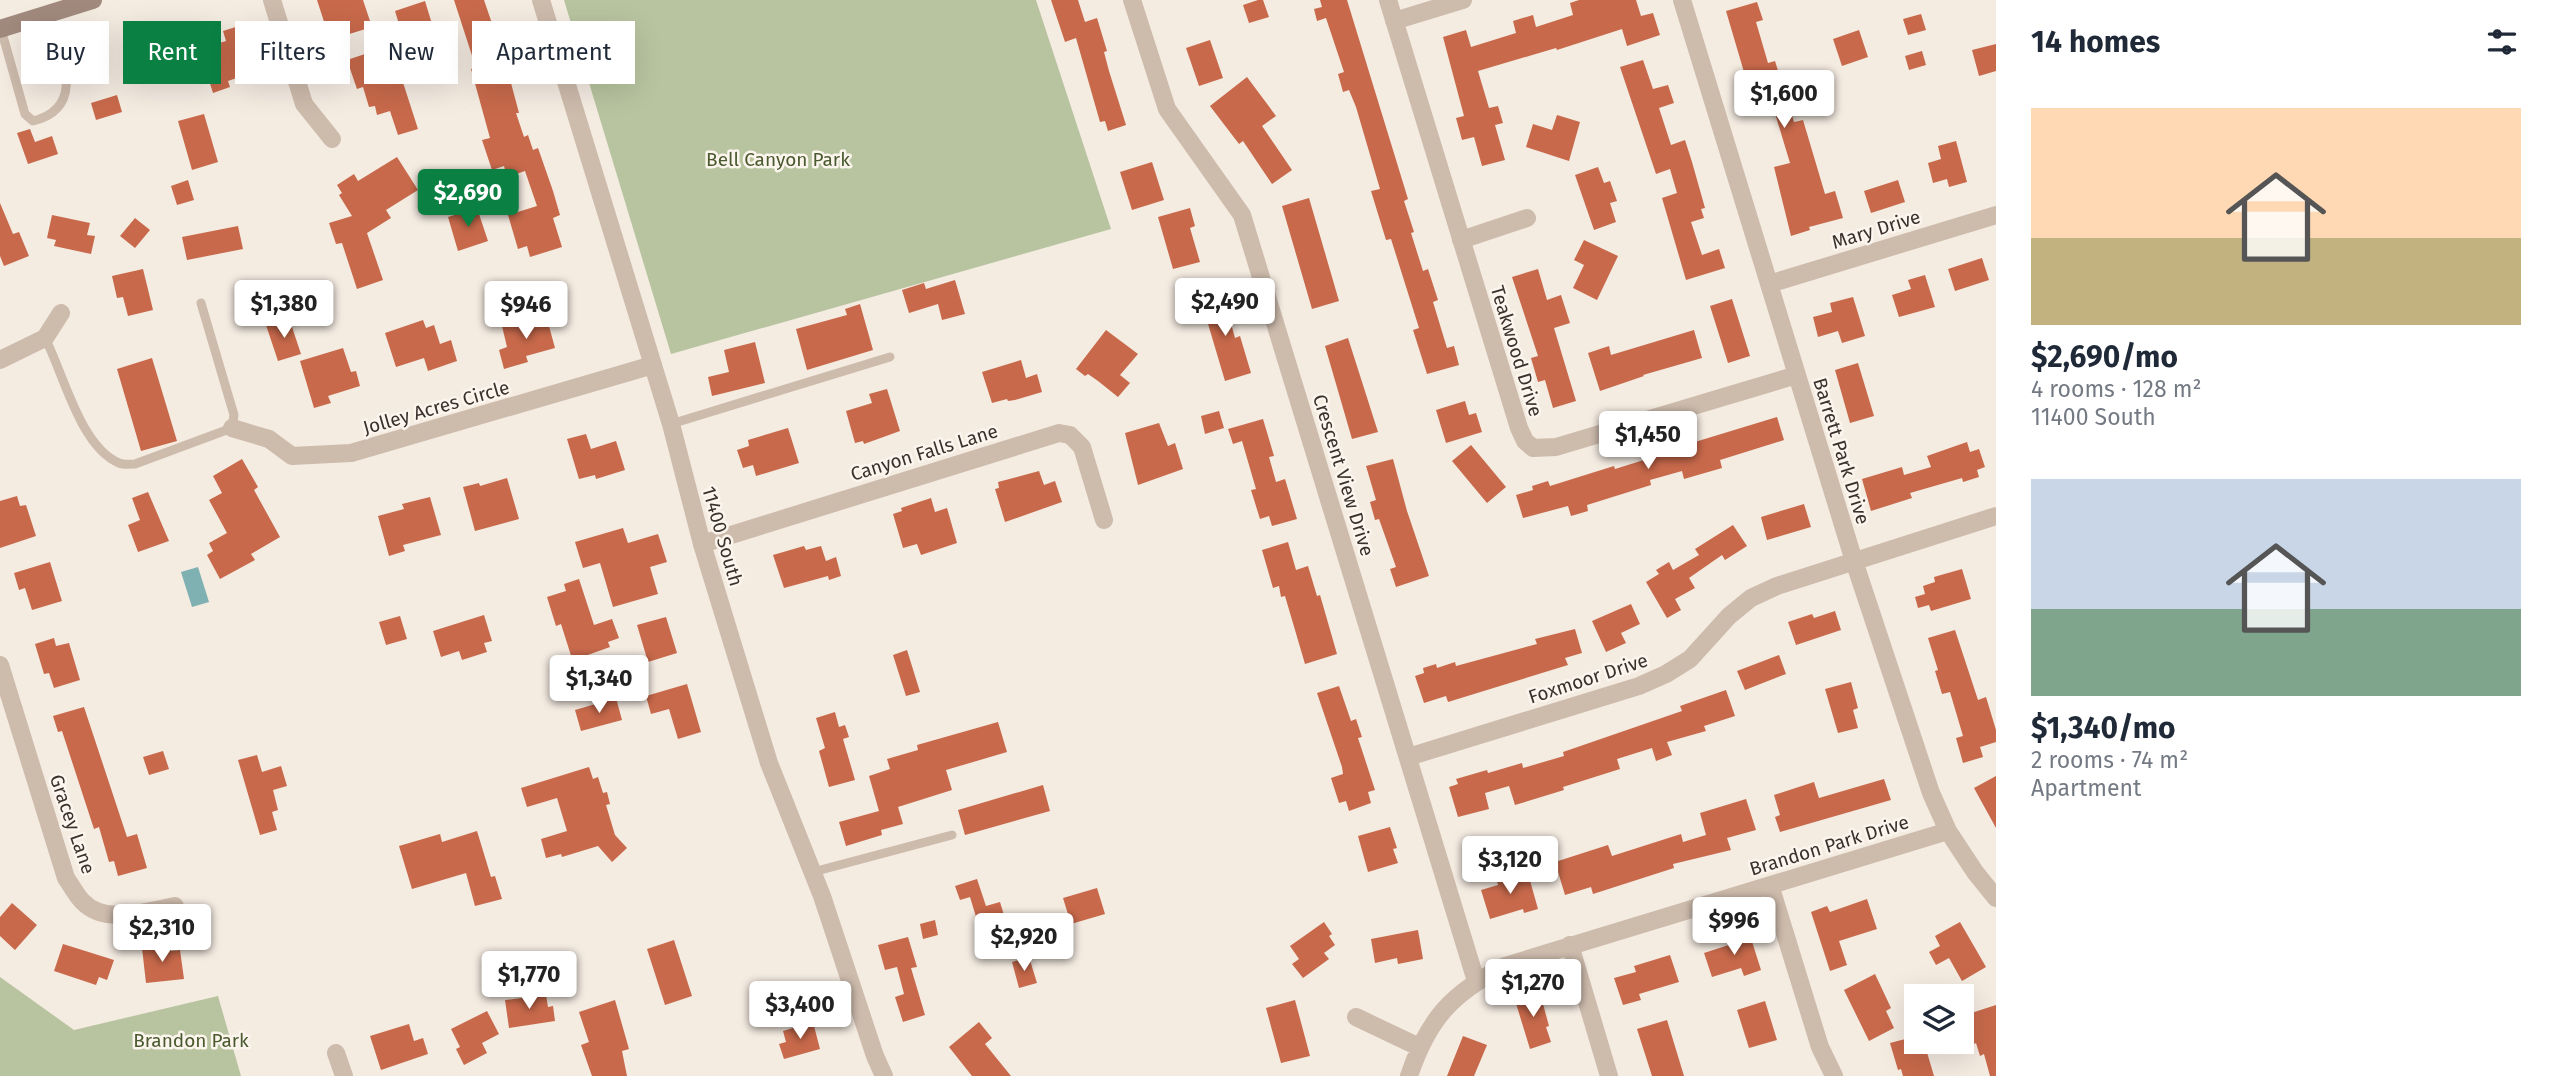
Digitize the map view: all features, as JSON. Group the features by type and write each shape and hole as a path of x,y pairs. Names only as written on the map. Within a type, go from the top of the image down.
{"main road":[{"path":"0,29 81,2"}],"street":[{"path":"272,0 304,104 332,139"},
{"name":"11400 South","path":"541,0 671,424 702,544 769,763 813,872 874,1056 884,1076"},
{"name":"Crescent View Drive","path":"1132,0 1167,109 1242,215 1476,981"},
{"name":"Teakwood Drive","path":"1388,0 1525,441 1533,448 1556,447 1797,375"},
{"path":"1394,21 1463,0"},
{"name":"Barrett Park Drive","path":"1682,0 1854,561 1931,793 1948,831 1996,898"},
{"name":"Mary Drive","path":"1769,284 1996,215"},
{"path":"1461,240 1527,218"},
{"path":"0,360 45,338 61,313"},
{"name":"Jolley Acres Circle","path":"232,428 269,439 292,456 351,453 653,365"},
{"name":"Canyon Falls Lane","path":"702,544 1059,433 1070,435 1082,447 1104,520"},
{"name":"Foxmoor Drive","path":"1408,757 1639,686 1690,659 1729,617 1751,598 1777,586 1996,516"},
{"name":"Gracey Lane","path":"0,665 66,878 82,902 95,911 109,915 175,906"},
{"name":"Brandon Park Drive","path":"1409,1076 1419,1047 1435,1021 1454,999 1476,981 1505,966 1948,831"},
{"path":"1770,885 1820,1047 1834,1076"},
{"path":"1570,944 1609,1076"},
{"path":"1356,1017 1419,1047"},
{"path":"336,1052 344,1076"}],"lane":[{"path":"0,29 25,114 33,121 45,118 61,106 67,93 65,65 48,14"},
{"path":"45,338 83,425 103,453 121,464 135,464 232,428 234,415 201,303"},
{"path":"671,424 890,357"},
{"path":"813,872 952,835"}],"green space":[{"name":"Bell Canyon Park","path":"564,0 1036,0 1111,229 671,354 589,84 635,84 635,21 570,21"},
{"name":"Brandon Park","path":"0,977 74,1030 218,996 241,1076 0,1076"}],"water":[{"path":"198,567 209,602 192,607 181,572"}],"building":[{"path":"317,0 363,0 370,21 364,21 364,29 350,34 350,21 324,21"},
{"path":"454,0 484,0 491,21 472,21 472,56"},
{"path":"1051,0 1078,0 1085,22 1097,18 1107,51 1104,52 1109,71 1126,125 1108,131 1105,121 1100,122 1076,38 1065,42"},
{"path":"1263,0 1269,17 1249,23 1243,5"},
{"path":"1320,0 1347,0 1408,199 1404,201 1414,232 1411,233 1423,271 1428,269 1438,300 1433,302 1447,348 1454,346 1459,365 1427,374 1413,330 1419,328 1391,239 1386,240 1371,191 1380,189 1356,107 1349,90 1343,92 1338,74 1344,72 1326,18 1317,21 1314,9 1322,7"},
{"path":"1579,0 1636,0 1641,16 1653,13 1660,35 1627,46 1622,29 1478,71 1489,108 1498,106 1503,123 1495,125 1505,160 1482,166 1474,137 1462,140 1456,118 1464,116 1443,37 1466,30 1471,47 1516,33 1513,21 1533,15 1536,27 1573,15 1570,3"},
{"path":"425,1 431,21 398,21 395,11"},
{"path":"1757,2 1763,20 1756,22 1768,63 1775,61 1794,122 1803,120 1825,194 1835,191 1843,218 1809,227 1810,230 1791,236 1774,167 1790,163 1774,110 1763,113 1755,87 1749,89 1726,11"},
{"path":"1921,14 1926,30 1908,35 1903,19"},
{"path":"235,27 235,79 228,81 230,87 213,93 210,84 221,84 221,42 226,41 223,31"},
{"path":"1859,30 1868,57 1842,66 1833,39"},
{"path":"1210,40 1223,78 1199,86 1186,48"},
{"path":"1996,44 1996,71 1979,76 1972,50"},
{"path":"1922,51 1926,65 1909,70 1905,56"},
{"path":"364,54 364,84 403,84 418,129 398,135 390,111 377,115 375,106 369,107 363,87 357,89 350,69 350,59"},
{"path":"1643,60 1653,89 1668,85 1674,103 1659,108 1671,145 1685,140 1692,162 1705,208 1701,209 1704,218 1691,222 1702,255 1719,249 1725,268 1686,280 1662,198 1677,193 1670,169 1656,174 1620,67"},
{"path":"1247,77 1276,116 1262,126 1292,170 1272,184 1243,141 1239,144 1210,106"},
{"path":"475,84 511,84 519,113 516,113 524,137 528,135 533,150 538,148 553,191 560,215 553,218 562,247 530,257 527,246 518,249 508,215 537,206 525,171 507,177 504,166 492,170 482,140 490,138"},
{"path":"117,95 122,112 96,120 91,103"},
{"path":"204,114 218,162 192,170 178,121"},
{"path":"1557,115 1580,122 1569,161 1526,147 1533,124 1552,130"},
{"path":"30,129 35,142 52,136 58,154 28,164 17,133"},
{"path":"1956,141 1967,182 1949,187 1947,179 1933,183 1928,163 1941,159 1938,146"},
{"path":"397,157 418,190 386,210 391,218 367,233 383,280 357,289 342,243 336,244 329,223 352,216 339,195 342,193 337,185 354,174 358,181"},
{"path":"1152,162 1164,200 1132,210 1120,172"},
{"path":"1598,167 1604,183 1610,181 1617,201 1610,203 1616,222 1594,230 1575,175"},
{"path":"188,180 194,200 177,205 171,186"},
{"path":"1898,180 1905,202 1871,213 1864,191"},
{"path":"1309,198 1339,301 1312,309 1282,206"},
{"path":"0,203 13,234 19,232 29,256 4,266 0,256"},
{"path":"477,208 488,241 458,251 448,217"},
{"path":"1190,208 1195,226 1190,228 1200,262 1173,269 1158,217"},
{"path":"52,215 90,223 87,235 95,236 91,254 54,246 56,240 47,238"},
{"path":"135,218 150,230 135,248 120,236"},
{"path":"238,226 243,249 187,260 182,237"},
{"path":"1584,240 1618,256 1597,300 1573,288 1584,265 1574,260"},
{"path":"1982,258 1989,280 1955,291 1948,269"},
{"path":"143,269 153,310 128,316 123,297 117,298 112,276"},
{"path":"1538,269 1547,300 1561,295 1570,323 1554,328 1576,401 1553,408 1545,380 1538,382 1531,358 1538,356 1512,277"},
{"path":"1925,275 1935,307 1899,317 1892,295 1911,289 1908,280"},
{"path":"955,280 965,314 942,320 938,304 909,313 902,290 924,283 926,289"},
{"path":"1222,291 1235,338 1240,336 1251,373 1225,381 1200,297"},
{"path":"1853,297 1865,336 1842,343 1838,331 1818,337 1813,317 1832,312 1830,303"},
{"path":"1732,299 1750,356 1728,363 1710,306"},
{"path":"860,304 873,350 807,370 796,329 847,315 845,309"},
{"path":"546,315 555,348 526,356 528,362 504,369 499,350 507,347 502,326"},
{"path":"289,318 301,354 278,361 266,325"},
{"path":"423,320 426,328 434,325 440,344 451,340 457,361 428,371 424,358 396,367 385,333"},
{"path":"1106,330 1138,354 1120,375 1130,383 1118,397 1088,374 1085,376 1076,369"},
{"path":"1694,330 1702,358 1600,391 1588,353 1609,346 1611,355"},
{"path":"1348,338 1378,432 1352,439 1325,346"},
{"path":"755,342 765,383 712,396 708,377 729,372 724,350"},
{"path":"343,348 351,372 356,371 360,386 328,396 331,403 314,408 300,361"},
{"path":"152,358 177,441 141,451 117,369"},
{"path":"1021,360 1026,378 1037,374 1042,392 992,403 982,372"},
{"path":"1858,363 1874,416 1850,423 1835,370"},
{"path":"887,389 900,431 864,444 863,441 855,443 846,411 872,403 869,394"},
{"path":"1465,401 1469,415 1476,413 1482,432 1446,443 1436,410"},
{"path":"1219,411 1224,428 1205,434 1201,416"},
{"path":"1777,417 1784,440 1720,460 1722,468 1684,479 1682,471 1650,480 1651,485 1587,505 1588,511 1571,516 1568,506 1523,518 1516,495 1533,490 1532,486 1548,481 1550,486 1614,466 1615,469"},
{"path":"1263,419 1274,456 1269,457 1276,482 1285,479 1297,519 1272,526 1269,516 1260,519 1251,490 1256,489 1242,441 1233,444 1228,429"},
{"path":"1159,423 1168,446 1175,443 1183,469 1138,485 1125,433"},
{"path":"788,428 799,463 756,476 753,465 743,468 737,450 749,446 748,440"},
{"path":"586,434 591,449 616,441 625,470 596,479 595,475 579,479 567,439"},
{"path":"1967,442 1970,452 1979,449 1985,467 1977,470 1979,477 1963,482 1962,478 1910,493 1912,498 1871,511 1862,479 1902,467 1904,475 1931,467 1927,456"},
{"path":"1471,445 1506,487 1487,503 1452,461"},
{"path":"242,459 258,487 254,490 280,537 251,554 255,560 220,579 207,555 213,551 209,543 227,533 209,500 222,493 213,476"},
{"path":"1393,459 1429,576 1396,587 1390,569 1396,567 1379,519 1375,520 1370,502 1376,500 1366,466"},
{"path":"1039,471 1044,485 1055,481 1062,502 1005,522 995,489 999,488 998,482"},
{"path":"507,478 519,519 475,531 463,487 479,483 480,486"},
{"path":"148,492 169,541 138,552 128,525 140,520 132,498"},
{"path":"17,496 20,506 26,505 36,536 0,548 0,501"},
{"path":"430,497 441,535 403,545 405,551 389,556 378,516 404,509 402,504"},
{"path":"931,498 935,512 947,508 957,543 921,555 917,544 903,548 893,514 902,511 901,508"},
{"path":"1804,504 1811,527 1767,540 1761,517"},
{"path":"1733,525 1747,546 1725,560 1722,555 1689,578 1695,588 1675,599 1681,610 1667,618 1646,582 1659,574 1656,570 1669,562 1673,570 1699,555 1695,549"},
{"path":"623,528 628,543 658,534 667,562 650,567 658,594 613,607 600,563 583,568 575,542"},
{"path":"1288,542 1296,570 1308,566 1317,596 1320,595 1337,654 1305,664 1285,596 1281,597 1279,586 1273,588 1262,550"},
{"path":"804,546 806,550 821,546 826,561 836,557 841,576 829,580 828,576 784,588 773,555"},
{"path":"50,562 62,601 32,610 25,588 19,590 14,573"},
{"path":"1962,569 1971,599 1931,611 1929,605 1918,608 1915,597 1925,594 1923,586 1935,582 1934,577"},
{"path":"579,579 594,625 612,619 619,638 608,642 610,647 585,656 586,661 574,665 561,624 556,626 547,597 566,591 564,584"},
{"path":"1631,604 1640,624 1621,633 1626,643 1606,652 1592,621"},
{"path":"1835,611 1841,630 1796,645 1788,622 1812,614 1814,618"},
{"path":"484,615 492,641 484,643 487,652 462,660 459,651 441,657 433,631"},
{"path":"400,616 407,639 386,645 379,622"},
{"path":"666,617 677,653 648,662 637,625"},
{"path":"1575,629 1582,653 1565,658 1568,665 1448,702 1446,696 1424,703 1415,676 1424,673 1423,668 1436,664 1437,668 1455,662 1456,666 1537,644 1535,639"},
{"path":"1955,630 1978,700 1986,697 1996,730 1996,742 1980,747 1983,757 1963,763 1956,738 1963,736 1950,692 1942,694 1928,638"},
{"path":"54,638 56,646 69,643 80,680 54,688 49,673 44,674 35,644"},
{"path":"907,650 920,692 906,696 893,655"},
{"path":"1779,655 1786,674 1745,690 1737,671"},
{"path":"1851,682 1858,708 1853,710 1858,728 1838,733 1825,689"},
{"path":"687,684 701,732 678,739 669,709 651,714 646,696"},
{"path":"1339,686 1351,721 1356,719 1362,737 1358,738 1375,790 1368,792 1371,803 1349,811 1346,801 1339,803 1331,778 1343,774 1342,767 1317,693"},
{"path":"1726,690 1735,716 1704,726 1706,731 1667,742 1672,755 1656,761 1652,748 1617,759 1620,769 1515,805 1509,786 1485,793 1489,809 1458,817 1449,787 1458,784 1456,779 1522,763 1523,768 1564,756 1563,752 1682,711 1680,706"},
{"path":"616,698 622,720 581,731 575,710"},
{"path":"84,707 127,837 137,834 147,868 118,876 114,861 109,862 99,827 94,829 62,731 58,732 53,716"},
{"path":"835,712 839,727 845,725 849,737 843,739 855,780 829,787 819,751 825,748 816,718"},
{"path":"998,722 1007,752 946,770 952,790 898,807 903,824 881,830 882,835 846,846 839,822 879,811 869,776 890,769 887,759 918,750 917,745"},
{"path":"163,751 169,769 149,775 143,757"},
{"path":"257,755 262,772 281,766 287,786 273,790 278,810 272,812 277,830 260,835 238,760"},
{"path":"589,767 593,779 598,777 603,793 607,792 610,804 606,805 615,835 627,848 612,862 598,846 562,857 561,854 546,858 541,839 567,831 557,798 527,807 521,788"},
{"path":"1996,776 1996,828 1974,788"},
{"path":"1884,779 1891,800 1780,832 1775,817 1780,815 1774,795 1814,782 1819,798"},
{"path":"1043,785 1050,811 965,835 958,810"},
{"path":"1746,799 1756,830 1727,838 1731,850 1673,864 1674,868 1593,894 1591,887 1565,895 1555,862 1608,845 1612,856 1681,834 1683,842 1706,835 1700,813"},
{"path":"1390,827 1397,848 1393,849 1398,863 1368,872 1358,836"},
{"path":"477,831 491,877 495,876 502,899 475,906 466,873 412,889 399,846 440,834 442,842"},
{"path":"1527,870 1538,909 1524,913 1523,909 1490,919 1481,890 1498,885 1497,881"},
{"path":"977,879 986,906 1000,902 1007,925 981,933 970,897 960,900 955,886"},
{"path":"1097,888 1105,914 1071,924 1063,898"},
{"path":"1867,899 1877,929 1839,941 1847,965 1830,971 1811,912 1827,906 1830,912"},
{"path":"12,903 37,925 15,950 0,936 0,917"},
{"path":"935,920 938,935 923,939 920,924"},
{"path":"1324,922 1335,945 1324,953 1329,959 1303,978 1292,964 1299,959 1290,946"},
{"path":"1960,922 1986,967 1962,981 1949,958 1936,965 1929,952 1940,946 1935,936"},
{"path":"1418,930 1423,959 1398,964 1397,958 1375,963 1371,939"},
{"path":"1749,932 1761,970 1744,976 1741,968 1712,977 1704,953 1732,944 1730,938"},
{"path":"908,937 917,967 911,968 925,1015 903,1022 895,997 904,994 897,967 885,970 878,945"},
{"path":"674,940 692,996 665,1005 647,949"},
{"path":"63,944 114,960 107,980 99,977 96,985 54,971"},
{"path":"170,945 171,951 180,950 184,979 146,983 142,948"},
{"path":"1670,955 1679,982 1639,994 1641,1000 1623,1005 1614,978 1636,972 1634,966"},
{"path":"1029,957 1037,983 1019,988 1012,962"},
{"path":"1875,974 1891,1008 1886,1011 1894,1028 1869,1041 1844,990"},
{"path":"1534,990 1539,1005 1543,1004 1551,1042 1530,1049 1514,997"},
{"path":"546,995 548,1007 553,1006 555,1021 509,1028 505,1000"},
{"path":"615,1000 629,1049 622,1051 627,1076 592,1076 581,1045 589,1042 579,1012"},
{"path":"1295,1000 1310,1056 1281,1063 1266,1008"},
{"path":"1765,1001 1777,1040 1749,1048 1737,1010"},
{"path":"1996,1005 1996,1076 1990,1076 1984,1054 1980,1056 1976,1043 1974,1044 1974,1012"},
{"path":"487,1011 499,1034 482,1043 487,1053 464,1065 456,1049 460,1047 451,1029"},
{"path":"1667,1020 1684,1076 1652,1076 1637,1029"},
{"path":"813,1022 820,1049 784,1059 779,1044 786,1042 783,1031"},
{"path":"979,1022 992,1038 985,1044 1011,1076 972,1076 949,1047"},
{"path":"409,1024 414,1041 423,1038 428,1054 381,1070 370,1036"},
{"path":"1463,1036 1487,1045 1474,1076 1447,1076"},
{"path":"1904,1039 1904,1054 1927,1054 1934,1076 1903,1076 1901,1069 1898,1070 1890,1043"}]}
